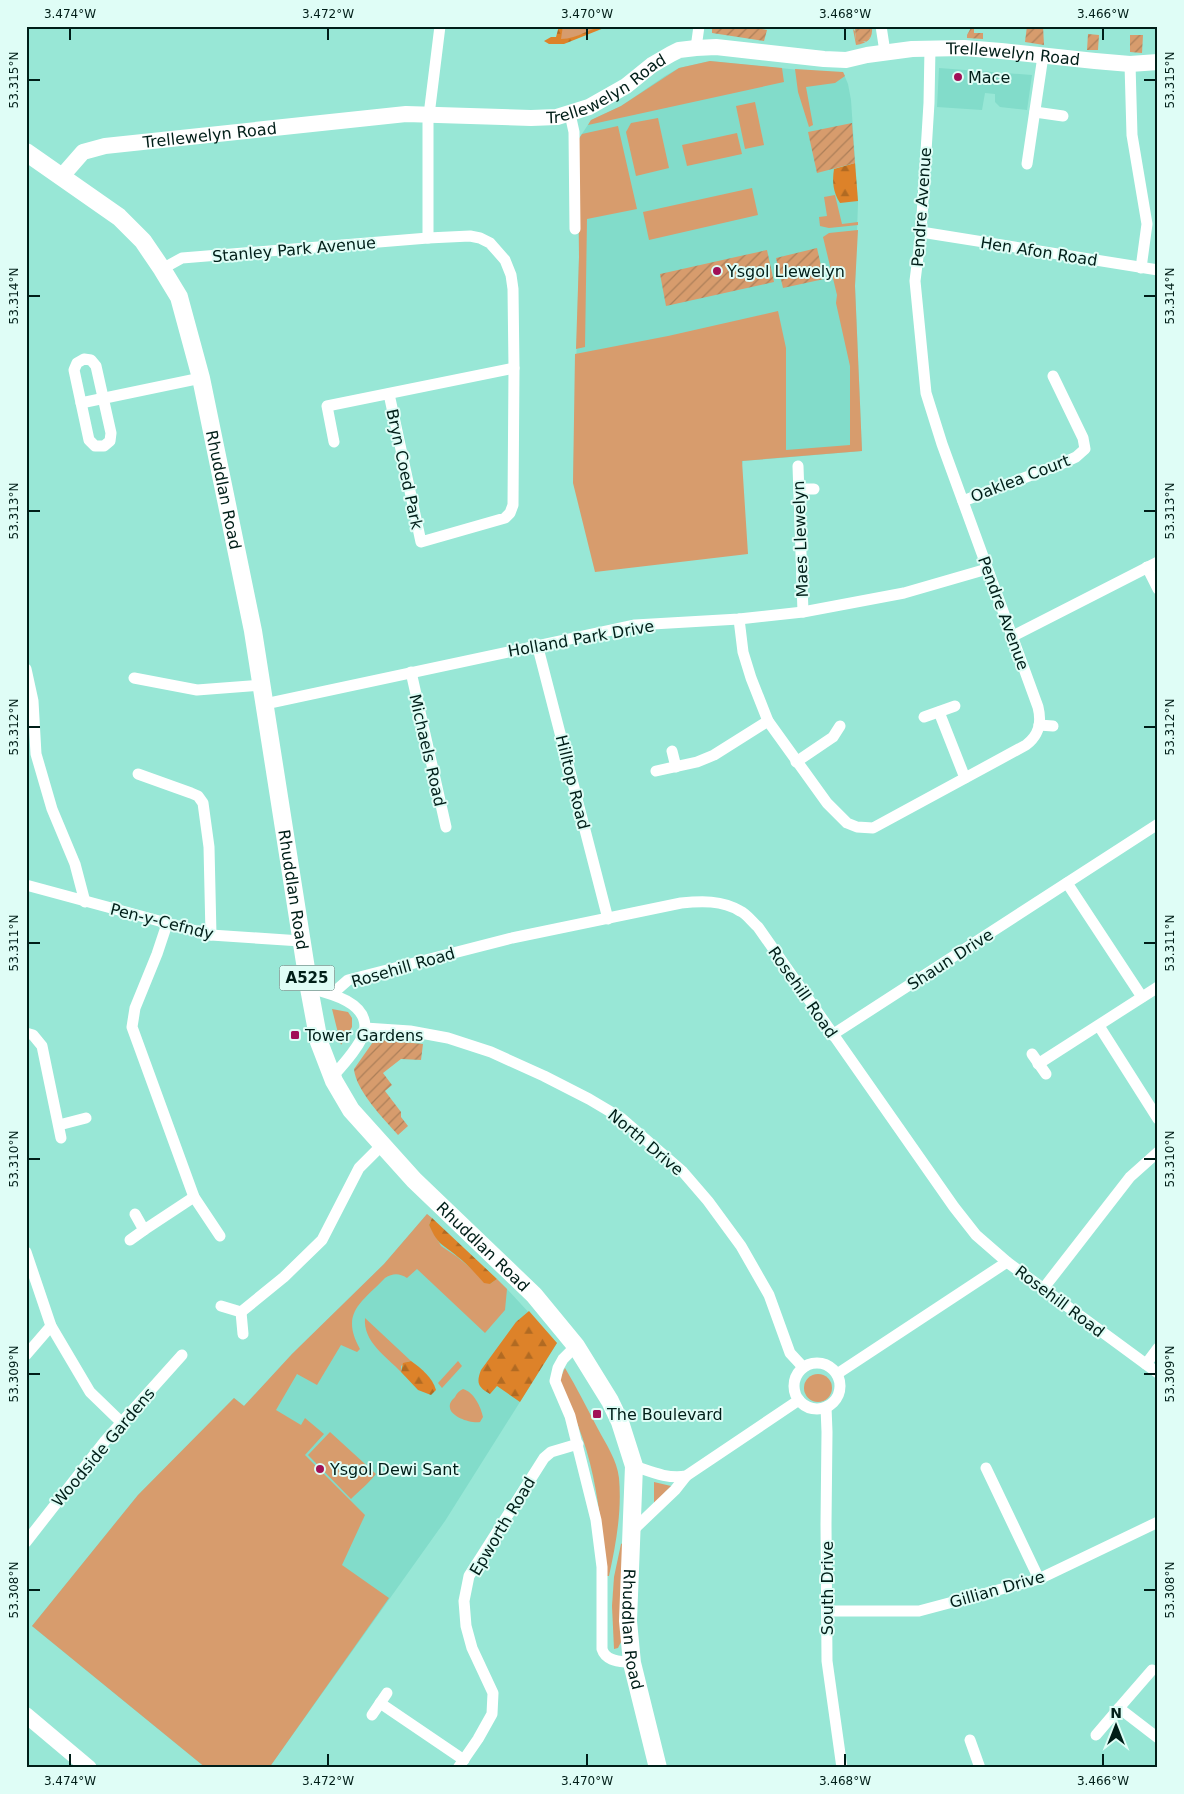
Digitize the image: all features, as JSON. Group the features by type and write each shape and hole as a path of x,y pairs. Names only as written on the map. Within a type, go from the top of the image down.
{"main road":[{"name":"Rhuddlan Road","path":"26,152 119,217 143,241 179,297 201,378 237,548 262,685 309,988 319,1042 334,1081 351,1110 414,1180 534,1295 576,1346 610,1401 620,1422 634,1466 628,1621 632,1663 658,1768"}],"street":[{"path":"428,238 429,114 440,26"},
{"path":"696,48 699,26"},
{"path":"881,26 885,52"},
{"name":"Trellewelyn Road","path":"62,176 83,152 105,146 406,114 531,118 570,114 589,107 626,86 652,65 671,54 679,50 696,48 716,47 846,60 885,52 930,48 1001,51 1130,64 1158,62"},
{"name":"Pendre Avenue","path":"930,48 929,103 916,281 926,394 987,570 1038,707 1040,725"},
{"path":"1027,164 1043,56"},
{"path":"1130,64 1132,136 1147,224 1141,268"},
{"path":"1035,112 1063,116"},
{"path":"570,114 574,132 575,229"},
{"name":"Hen Afon Road","path":"921,232 1158,270"},
{"name":"Bryn Coed Park","path":"389,394 421,542 505,518 510,513 513,505 514,368 513,289 511,275 505,260 490,243 480,238 470,236 428,238"},
{"name":"Stanley Park Avenue","path":"162,269 182,258 428,238"},
{"path":"84,359 91,360 96,366 104,399 112,437 104,446 95,446 89,440 74,370 77,363 84,359"},
{"name":"Bryn Coed Park","path":"334,442 328,406 514,368"},
{"name":"Oaklea Court","path":"963,501 1061,464 1076,457 1085,449 1083,438 1053,376"},
{"path":"81,403 201,378"},
{"name":"Maes Llewelyn","path":"798,466 803,612"},
{"path":"798,489 814,489"},
{"path":"1013,636 1152,564 1158,589"},
{"name":"Holland Park Drive","path":"264,704 636,624 739,619 803,612 904,593 987,570"},
{"path":"739,619 743,652 768,721 827,803 847,823 857,827 872,828 1026,745 1037,734 1040,725 1053,726"},
{"name":"Hilltop Road","path":"537,644 608,919"},
{"path":"26,669 33,701 36,754 52,809 75,864 85,902"},
{"name":"Michaels Road","path":"411,672 446,827"},
{"path":"134,678 197,690 262,685"},
{"path":"924,717 955,706"},
{"path":"939,712 965,778"},
{"path":"656,771 714,756 768,721"},
{"path":"796,762 833,737 840,726"},
{"path":"672,751 676,767"},
{"path":"138,774 198,796 203,803 209,847 211,935"},
{"name":"Shaun Drive","path":"832,1035 1158,824"},
{"path":"1067,883 1142,998"},
{"name":"Pen-y-Cefndy","path":"26,886 211,935 302,941"},
{"name":"Rosehill Road","path":"332,994 348,980 512,938 681,903 700,901 721,903 741,911 758,927 832,1035 976,1235 1007,1262 1158,1373"},
{"path":"167,924 135,1008 132,1027 194,1198 220,1236"},
{"path":"309,988 344,999 361,1014 365,1028 354,1049 333,1076"},
{"path":"1038,1064 1158,988"},
{"path":"1099,1026 1158,1120"},
{"name":"North Drive","path":"365,1028 410,1031 448,1038 491,1052 544,1076 621,1118 683,1172 708,1201 741,1246 769,1295 790,1354 803,1368"},
{"path":"26,1033 33,1035 42,1046 61,1138"},
{"path":"1032,1054 1046,1074"},
{"path":"59,1125 86,1118"},
{"path":"241,1312 284,1277 322,1240 359,1168 382,1145"},
{"path":"1043,1289 1130,1177 1158,1152"},
{"path":"130,1240 194,1198"},
{"path":"135,1214 144,1230"},
{"path":"26,1252 51,1326 90,1392 121,1422"},
{"path":"837,1374 1007,1262"},
{"path":"221,1306 241,1312"},
{"path":"241,1312 243,1334"},
{"path":"26,1355 51,1326"},
{"path":"576,1346 563,1360 555,1376 555,1381 570,1416 596,1520 602,1567 602,1649 607,1658 632,1663"},
{"path":"1146,1364 1158,1348"},
{"name":"Woodside Gardens","path":"26,1542 121,1422 182,1354"},
{"path":"817,1363 825,1364 832,1368 840,1381 838,1397 833,1403 826,1407 811,1408 799,1400 796,1394 795,1379 803,1368 817,1363"},
{"path":"632,1532 675,1490 686,1476 799,1400"},
{"name":"South Drive","path":"826,1407 828,1432 827,1662 842,1768"},
{"name":"Epworth Road","path":"461,1764 492,1714 493,1692 472,1648 466,1626 464,1601 469,1576 544,1458 551,1452 578,1444"},
{"path":"634,1466 667,1477 686,1476"},
{"path":"986,1468 1039,1579"},
{"name":"Gillian Drive","path":"826,1611 919,1611 1039,1579 1158,1522"},
{"path":"1096,1736 1152,1670"},
{"path":"372,1715 383,1698 461,1764"},
{"path":"1119,1708 1158,1738"},
{"path":"26,1715 90,1768"},
{"path":"970,1740 980,1768"}],"shaded area":[{"path":"563,26 603,26 570,39 560,39"},
{"path":"712,26 763,26 762,29 767,30 764,41 712,33"},
{"path":"860,26 870,26 870,37 867,41 860,42 856,40 855,29 860,28"},
{"path":"870,26 872,26 872,34 869,40 864,43 856,45 853,29 856,40 865,42 870,37"},
{"path":"972,26 974,26 974,33 983,33 983,39 967,38"},
{"path":"1027,26 1043,26 1044,45 1025,42"},
{"path":"1088,34 1099,35 1098,50 1087,50"},
{"path":"1130,35 1143,35 1142,53 1130,52"},
{"name":"Ysgol Llewelyn","path":"710,61 820,72 843,72 848,84 851,100 858,203 855,286 862,451 743,461 742,466 573,483 579,257 578,140 591,120 621,106 679,68"},
{"path":"710,61 782,68 784,82 588,125 591,120 621,106 679,68"},
{"path":"939,68 1032,75 1027,110 1000,107 995,102 995,94 985,93 982,110 937,107"},
{"path":"795,69 843,72 845,76 835,83 806,87 813,125 809,127 798,92"},
{"path":"755,102 764,145 745,149 736,106"},
{"path":"658,118 669,168 636,176 626,132 631,123"},
{"path":"852,123 855,163 817,173 808,132"},
{"path":"618,126 637,209 587,219 585,347 576,349 579,257 578,140 582,134"},
{"path":"737,133 742,154 687,166 682,145"},
{"path":"752,188 758,215 649,240 643,212"},
{"path":"835,195 842,224 858,222 858,225 829,228 820,226 819,217 827,216 824,197"},
{"path":"858,230 855,286 862,451 742,461 748,554 595,572 573,483 575,354 668,336 778,311 786,348 786,450 850,445 850,366 836,303 837,295 823,237 829,233"},
{"path":"817,248 824,279 783,288 776,258"},
{"path":"767,250 774,282 666,306 660,274"},
{"path":"332,1009 348,1012 352,1018 352,1027 341,1045"},
{"path":"380,1040 423,1044 421,1060 401,1059 383,1073 392,1085 385,1091 401,1112 401,1117 408,1126 398,1135 365,1095 354,1069 373,1042"},
{"name":"Ysgol Dewi Sant","path":"427,1214 507,1289 557,1343 445,1521 269,1768 206,1768 32,1626 138,1495 234,1398 244,1406 292,1354 384,1264"},
{"name":"Ysgol Dewi Sant","path":"427,1214 432,1218 429,1225 441,1246 490,1284 497,1279 507,1289 505,1310 485,1333 417,1269 407,1278 399,1274 391,1275 385,1278 356,1309 352,1326 354,1337 360,1349 357,1352 341,1345 317,1385 297,1374 276,1410 301,1425 305,1418 324,1434 305,1455 365,1515 342,1565 389,1598 269,1768 206,1768 32,1626 138,1495 234,1398 244,1406 292,1354 384,1264"},
{"path":"365,1318 411,1361 401,1366 401,1372 382,1354 372,1341 365,1327"},
{"path":"458,1361 462,1366 442,1388 438,1383"},
{"path":"565,1368 611,1452 618,1471 620,1490 619,1515 609,1576 607,1576 595,1488 587,1451 559,1381"},
{"path":"818,1374 828,1378 832,1388 828,1398 818,1402 808,1398 804,1388 808,1378"},
{"path":"463,1389 474,1397 479,1405 483,1417 480,1422 462,1419 451,1411 451,1402 458,1392"},
{"path":"330,1432 376,1474 351,1499 308,1455"},
{"path":"654,1482 671,1486 654,1504"},
{"path":"625,1542 621,1642 618,1648 614,1649 612,1606 614,1577 621,1544"}],"green space":[{"path":"559,26 563,26 561,39 609,26 564,44 549,44 544,41 551,37 556,37"},
{"path":"855,163 858,201 840,203 834,187 834,169"},
{"path":"432,1218 497,1279 490,1284 484,1283 465,1263 441,1244 429,1225"},
{"path":"529,1311 557,1343 520,1402 497,1386 490,1394 479,1384 481,1370 516,1322"},
{"path":"411,1361 423,1370 432,1381 436,1390 431,1395 418,1390 401,1372 403,1363"}],"place":[{"name":"Mace","path":"958,77"},
{"name":"Ysgol Llewelyn","path":"717,271"},
{"name":"Tower Gardens","path":"295,1035"},
{"name":"The Boulevard","path":"597,1414"},
{"name":"Ysgol Dewi Sant","path":"320,1469"}]}
